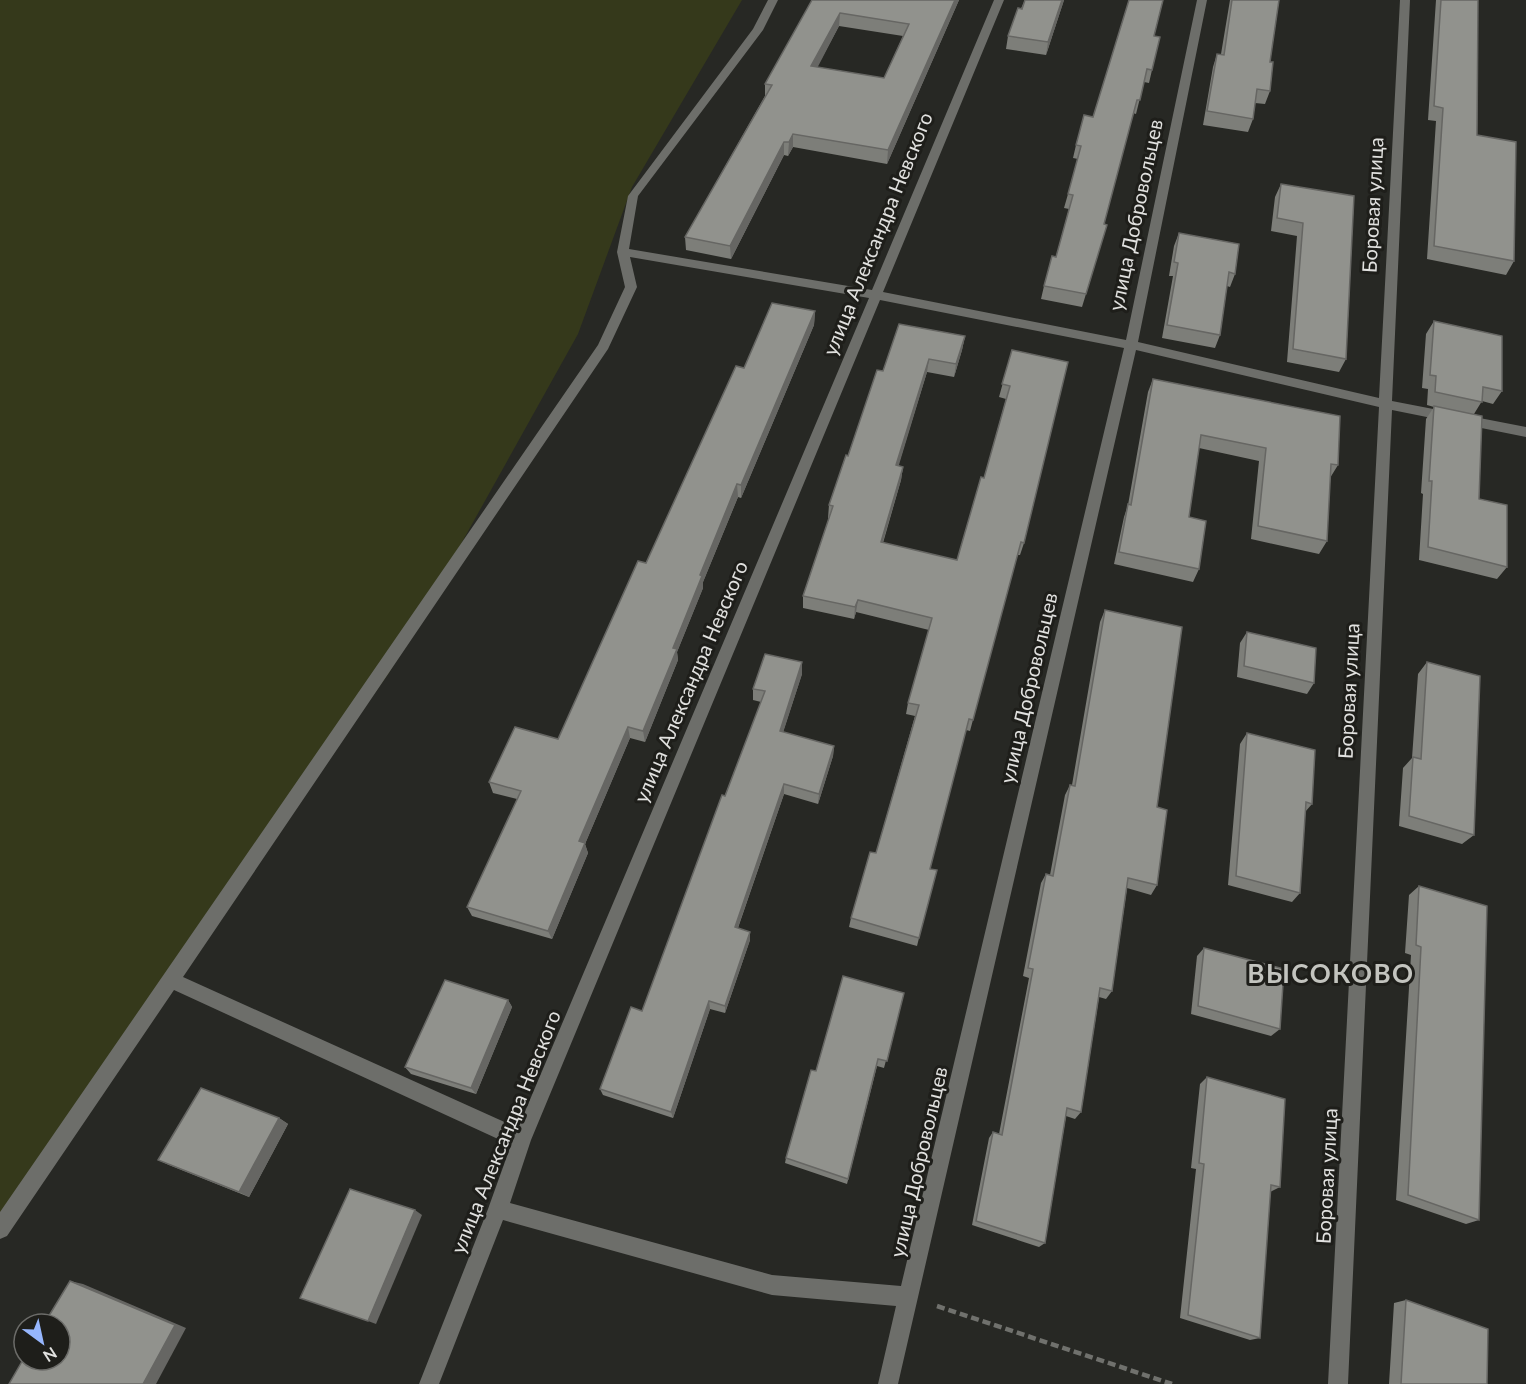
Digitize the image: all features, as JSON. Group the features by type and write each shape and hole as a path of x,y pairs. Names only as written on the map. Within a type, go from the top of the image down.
{"street":[{"path":"0,1229 604,346 631,287 624,252 633,196 758,30 773,0"},
{"name":"улица Александра Невского","path":"429,1384 498,1209 522,1140 999,0"},
{"name":"улица Добровольцев","path":"888,1384 1131,345 1202,0"},
{"name":"Боровая улица","path":"1338,1384 1405,0"},
{"path":"624,252 876,295 1131,345 1384,405 1526,432"},
{"path":"171,980 522,1140"},
{"path":"498,1209 772,1285 909,1297"}],"path":[{"path":"909,1297 1173,1384"}],"green space":[{"path":"0,0 742,0 632,187 578,334 389,673 0,1219"}],"building":[{"path":"812,0 955,0 888,150 793,134 789,142 784,142 730,246 685,237 772,85 765,84","holes":["840,13 909,24 884,78 811,66"]},
{"path":"1025,0 1062,0 1048,42 1008,36 1018,8 1022,9"},
{"path":"1129,0 1163,0 1154,36 1160,37 1152,70 1147,69 1140,100 1137,100 1104,224 1107,225 1086,294 1044,286 1052,256 1056,257 1073,195 1068,194 1081,146 1076,145 1084,115 1093,117"},
{"path":"1232,0 1279,0 1270,62 1273,62 1270,91 1257,89 1253,119 1207,111 1217,54 1224,55"},
{"path":"1441,0 1478,0 1477,135 1516,142 1514,261 1434,246 1443,108 1434,106"},
{"path":"1281,184 1354,196 1346,359 1293,349 1303,223 1277,218"},
{"path":"1179,233 1239,244 1235,274 1229,272 1220,335 1167,325 1178,263 1174,262"},
{"path":"772,303 815,311 741,485 737,484 673,648 677,649 643,731 628,727 579,841 585,843 548,931 467,907 521,791 489,782 515,727 558,739 638,561 646,563 736,366 744,368"},
{"path":"1434,321 1502,336 1502,391 1483,387 1482,402 1435,392 1436,376 1430,375"},
{"path":"899,324 965,336 956,364 929,359 896,465 903,467 881,542 957,560 981,477 984,478 1010,386 1002,384 1012,350 1068,362 1024,543 1021,542 973,720 969,719 930,869 937,870 919,938 851,918 870,852 876,853 919,705 908,703 932,618 858,600 855,607 803,596 833,506 829,505 846,455 848,456 877,370 883,371"},
{"path":"1153,379 1340,416 1338,465 1331,464 1327,541 1258,526 1266,448 1201,435 1189,517 1206,521 1199,569 1119,552 1128,504 1131,505"},
{"path":"1434,406 1482,416 1479,499 1507,505 1507,567 1428,547 1432,481 1429,481"},
{"path":"1105,610 1182,627 1157,807 1167,810 1157,885 1128,878 1112,991 1100,988 1081,1112 1067,1108 1045,1243 976,1221 993,1132 1002,1135 1033,969 1028,968 1046,874 1053,876 1070,785 1075,786"},
{"path":"1247,632 1316,648 1314,683 1244,666"},
{"path":"765,654 802,662 780,731 834,746 819,794 784,784 735,927 750,932 725,1006 709,1001 671,1112 600,1089 631,1007 642,1011 722,795 725,796 765,691 753,689"},
{"path":"1427,662 1480,676 1474,835 1409,816 1413,757 1421,759"},
{"path":"1247,733 1315,750 1312,804 1306,802 1300,893 1236,876"},
{"path":"1419,886 1487,906 1479,1220 1408,1195 1421,947 1416,945"},
{"path":"1204,948 1284,969 1280,1029 1198,1006"},
{"path":"843,976 904,993 887,1061 878,1059 848,1179 786,1158 811,1070 816,1071"},
{"path":"445,980 508,1000 471,1088 405,1067"},
{"path":"1207,1077 1285,1099 1280,1187 1271,1185 1260,1338 1188,1315 1204,1164 1199,1163"},
{"path":"201,1088 279,1118 239,1192 158,1160"},
{"path":"350,1189 415,1210 368,1321 300,1298"},
{"path":"70,1281 175,1325 143,1384 9,1384 16,1372 72,1372 72,1312 51,1312"},
{"path":"1406,1300 1488,1329 1487,1384 1401,1384"}],"district":[{"name":"ВЫСОКОВО","path":"1331,974"}]}
